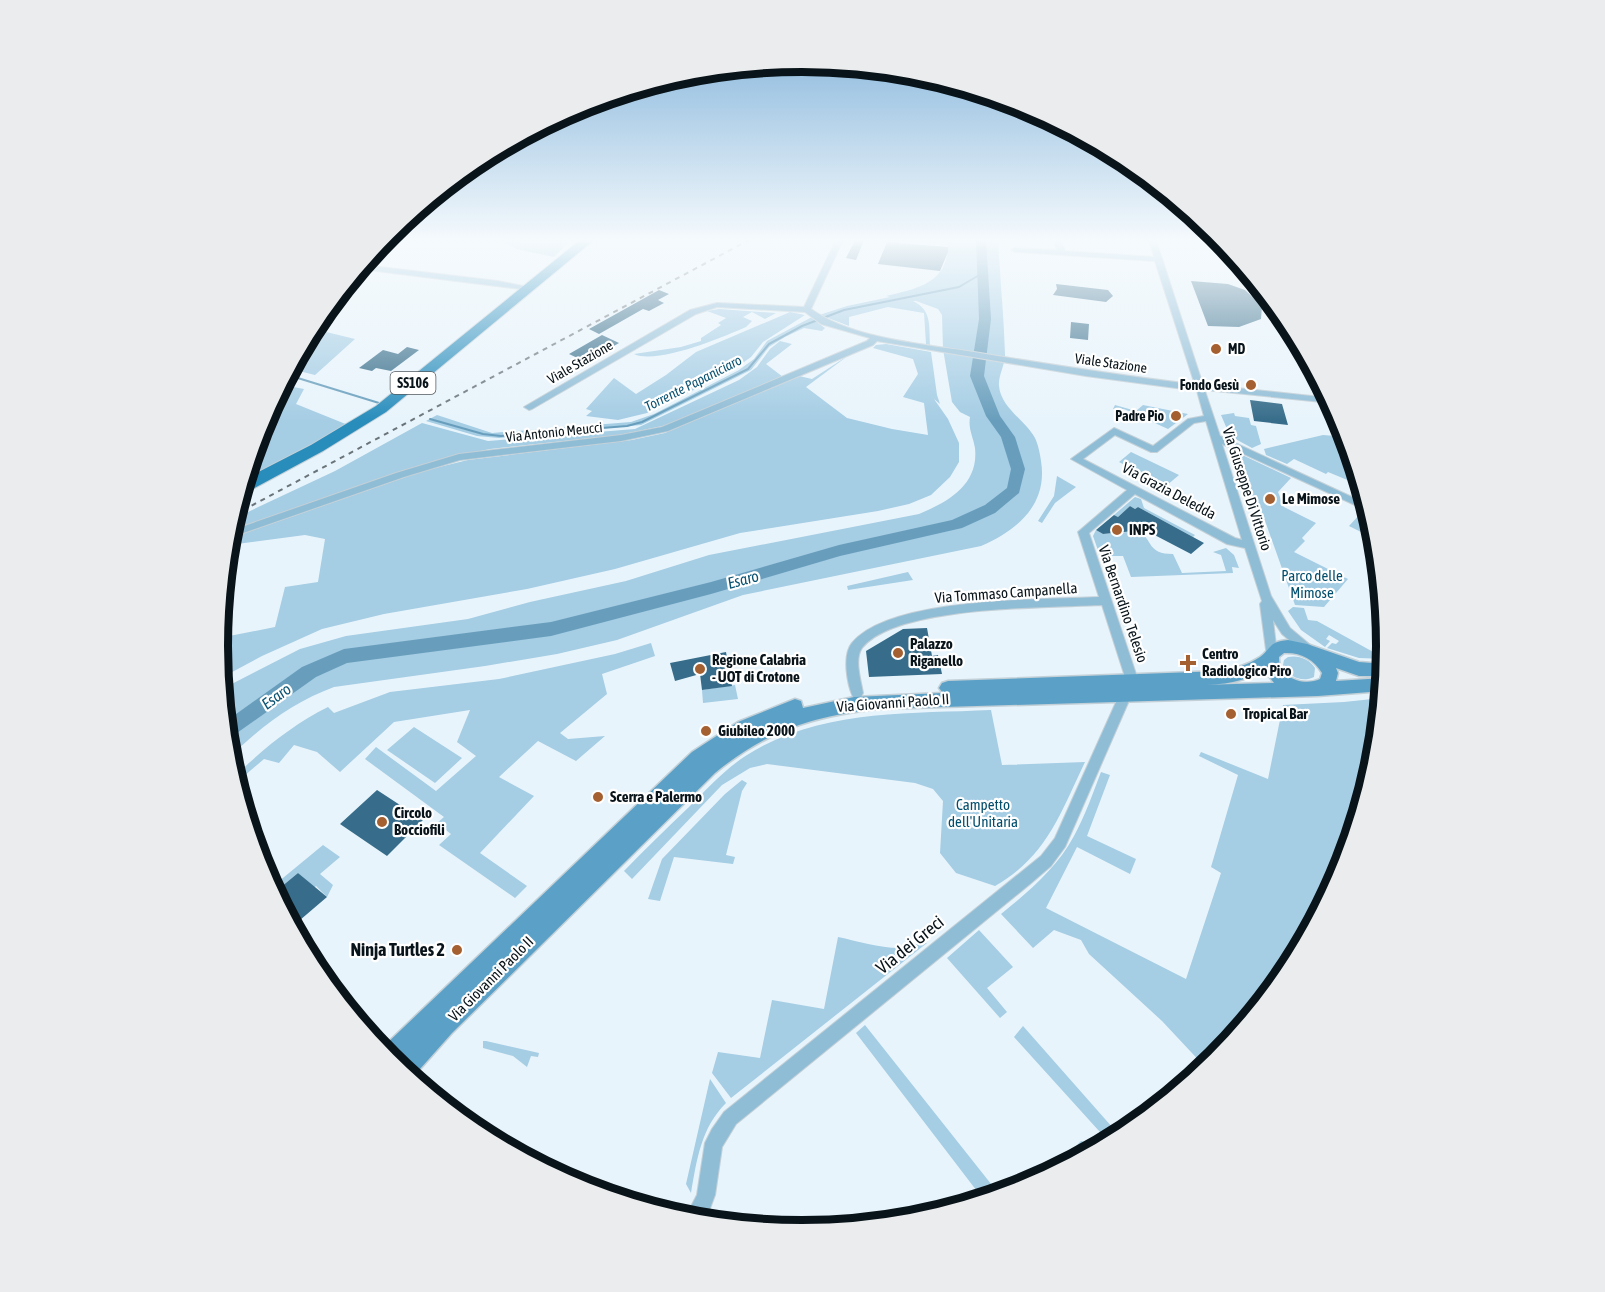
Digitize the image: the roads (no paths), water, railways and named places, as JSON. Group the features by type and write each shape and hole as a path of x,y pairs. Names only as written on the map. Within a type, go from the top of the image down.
{"main road":[{"name":"SS106","path":"253,482 327,443 381,409 514,300"}],"street":[{"path":"815,300 810,313 824,322 875,338"},
{"name":"Via Giuseppe Di Vittorio","path":"1171,300 1265,596"},
{"name":"Viale Stazione","path":"529,407 701,308 717,305 810,313"},
{"name":"Viale Stazione","path":"875,338 923,348 1028,364 1199,387 1321,400"},
{"name":"Via Antonio Meucci","path":"241,531 459,457 621,438 665,429 870,343 875,338"},
{"name":"Via Grazia Deledda","path":"1209,418 1191,421 1154,450 1114,431 1076,459 1231,541 1250,546"},
{"path":"1215,437 1358,503"},
{"path":"1315,483 1344,487 1356,493"},
{"name":"Via Bernardino Telesio","path":"1130,687 1106,601 1083,532 1134,490"},
{"path":"1265,596 1286,631 1328,667 1330,678 1327,683 1312,689 1292,685 1277,676 1270,664 1265,596"},
{"name":"Via Tommaso Campanella","path":"857,693 854,662 856,648 868,637 888,625 938,611 1106,601"},
{"path":"1130,687 1222,678 1247,672 1270,657 1280,647 1288,646 1359,669 1375,670"},
{"name":"Via Giovanni Paolo II","path":"396,1051 698,757 728,735 763,717 814,699 857,693 1130,687 1312,689 1375,685"},
{"name":"Via Giovanni Paolo II","path":"409,1063 444,1025 708,767 751,736 783,721 817,710 850,704 1130,687"},
{"name":"Via dei Greci","path":"701,1211 713,1146 730,1118 1046,861 1060,842 1094,761 1130,687"}],"waterway":[{"name":"Torrente Papaniciaro","path":"430,419 483,434 501,436 627,426 642,422 748,369 769,344 802,326 844,310 893,300"},
{"name":"Esaro","path":"234,726 309,672 344,656 551,629 711,588 839,551 956,524 990,509 1014,490 1018,469 1008,437 993,416 977,376 985,319 984,300"},
{"name":"Torrente Papaniciaro","path":"296,377 379,403"}],"railway":[{"path":"245,509 636,300"}],"place":[{"name":"MD","path":"1216,349"},
{"name":"Fondo Gesù","path":"1251,385"},
{"name":"Padre Pio","path":"1176,416"},
{"name":"Le Mimose","path":"1270,499"},
{"name":"INPS","path":"1117,530"},
{"name":"Palazzo Riganello","path":"898,653"},
{"name":"Centro Radiologico Piro","path":"1188,663"},
{"name":"Regione Calabria - UOT di Crotone","path":"700,669"},
{"name":"Tropical Bar","path":"1231,714"},
{"name":"Giubileo 2000","path":"706,731"},
{"name":"Scerra e Palermo","path":"598,797"},
{"name":"Circolo Bocciofili","path":"382,822"},
{"name":"Ninja Turtles 2","path":"457,950"}],"park label":[{"name":"Parco delle Mimose","path":"1312,584"},
{"name":"Campetto dell'Unitaria","path":"983,814"}]}
